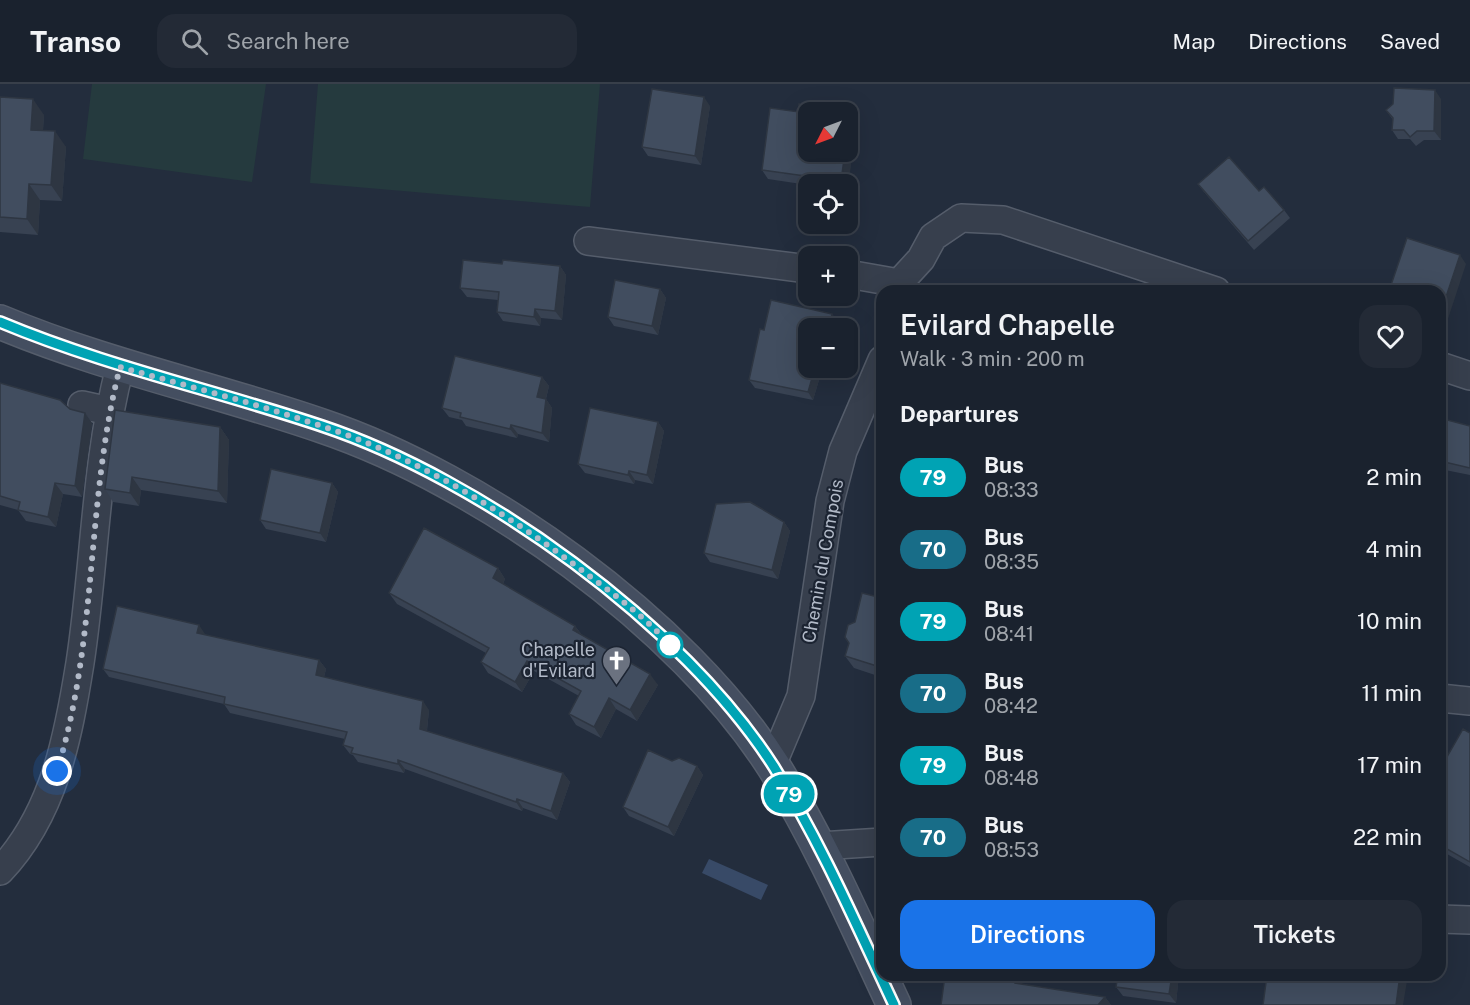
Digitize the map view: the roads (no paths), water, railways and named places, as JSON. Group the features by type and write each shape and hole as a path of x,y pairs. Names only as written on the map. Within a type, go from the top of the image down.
{"street":[{"path":"901,285 921,259 933,237 961,218 1003,220 1198,285"},
{"path":"588,241 798,268"},
{"path":"858,277 891,285"},
{"path":"0,322 120,367 322,426 426,471 494,510 562,555 639,615 713,688 772,765 820,846 876,966"},
{"path":"0,871 21,849 51,790 69,732 90,592 109,411 120,367"},
{"path":"1446,368 1470,376"},
{"name":"Chemin du Compois","path":"772,765 801,696 830,501 843,451 876,374"},
{"path":"82,405 109,411"},
{"path":"1446,699 1470,700"},
{"path":"820,846 876,842"},
{"path":"1446,919 1470,921"},
{"path":"883,981 894,1005"}],"water":[{"path":"709,859 768,885 761,900 702,873"}],"place":[{"name":"Chapelle d'Evilard","path":"616,686"}]}
